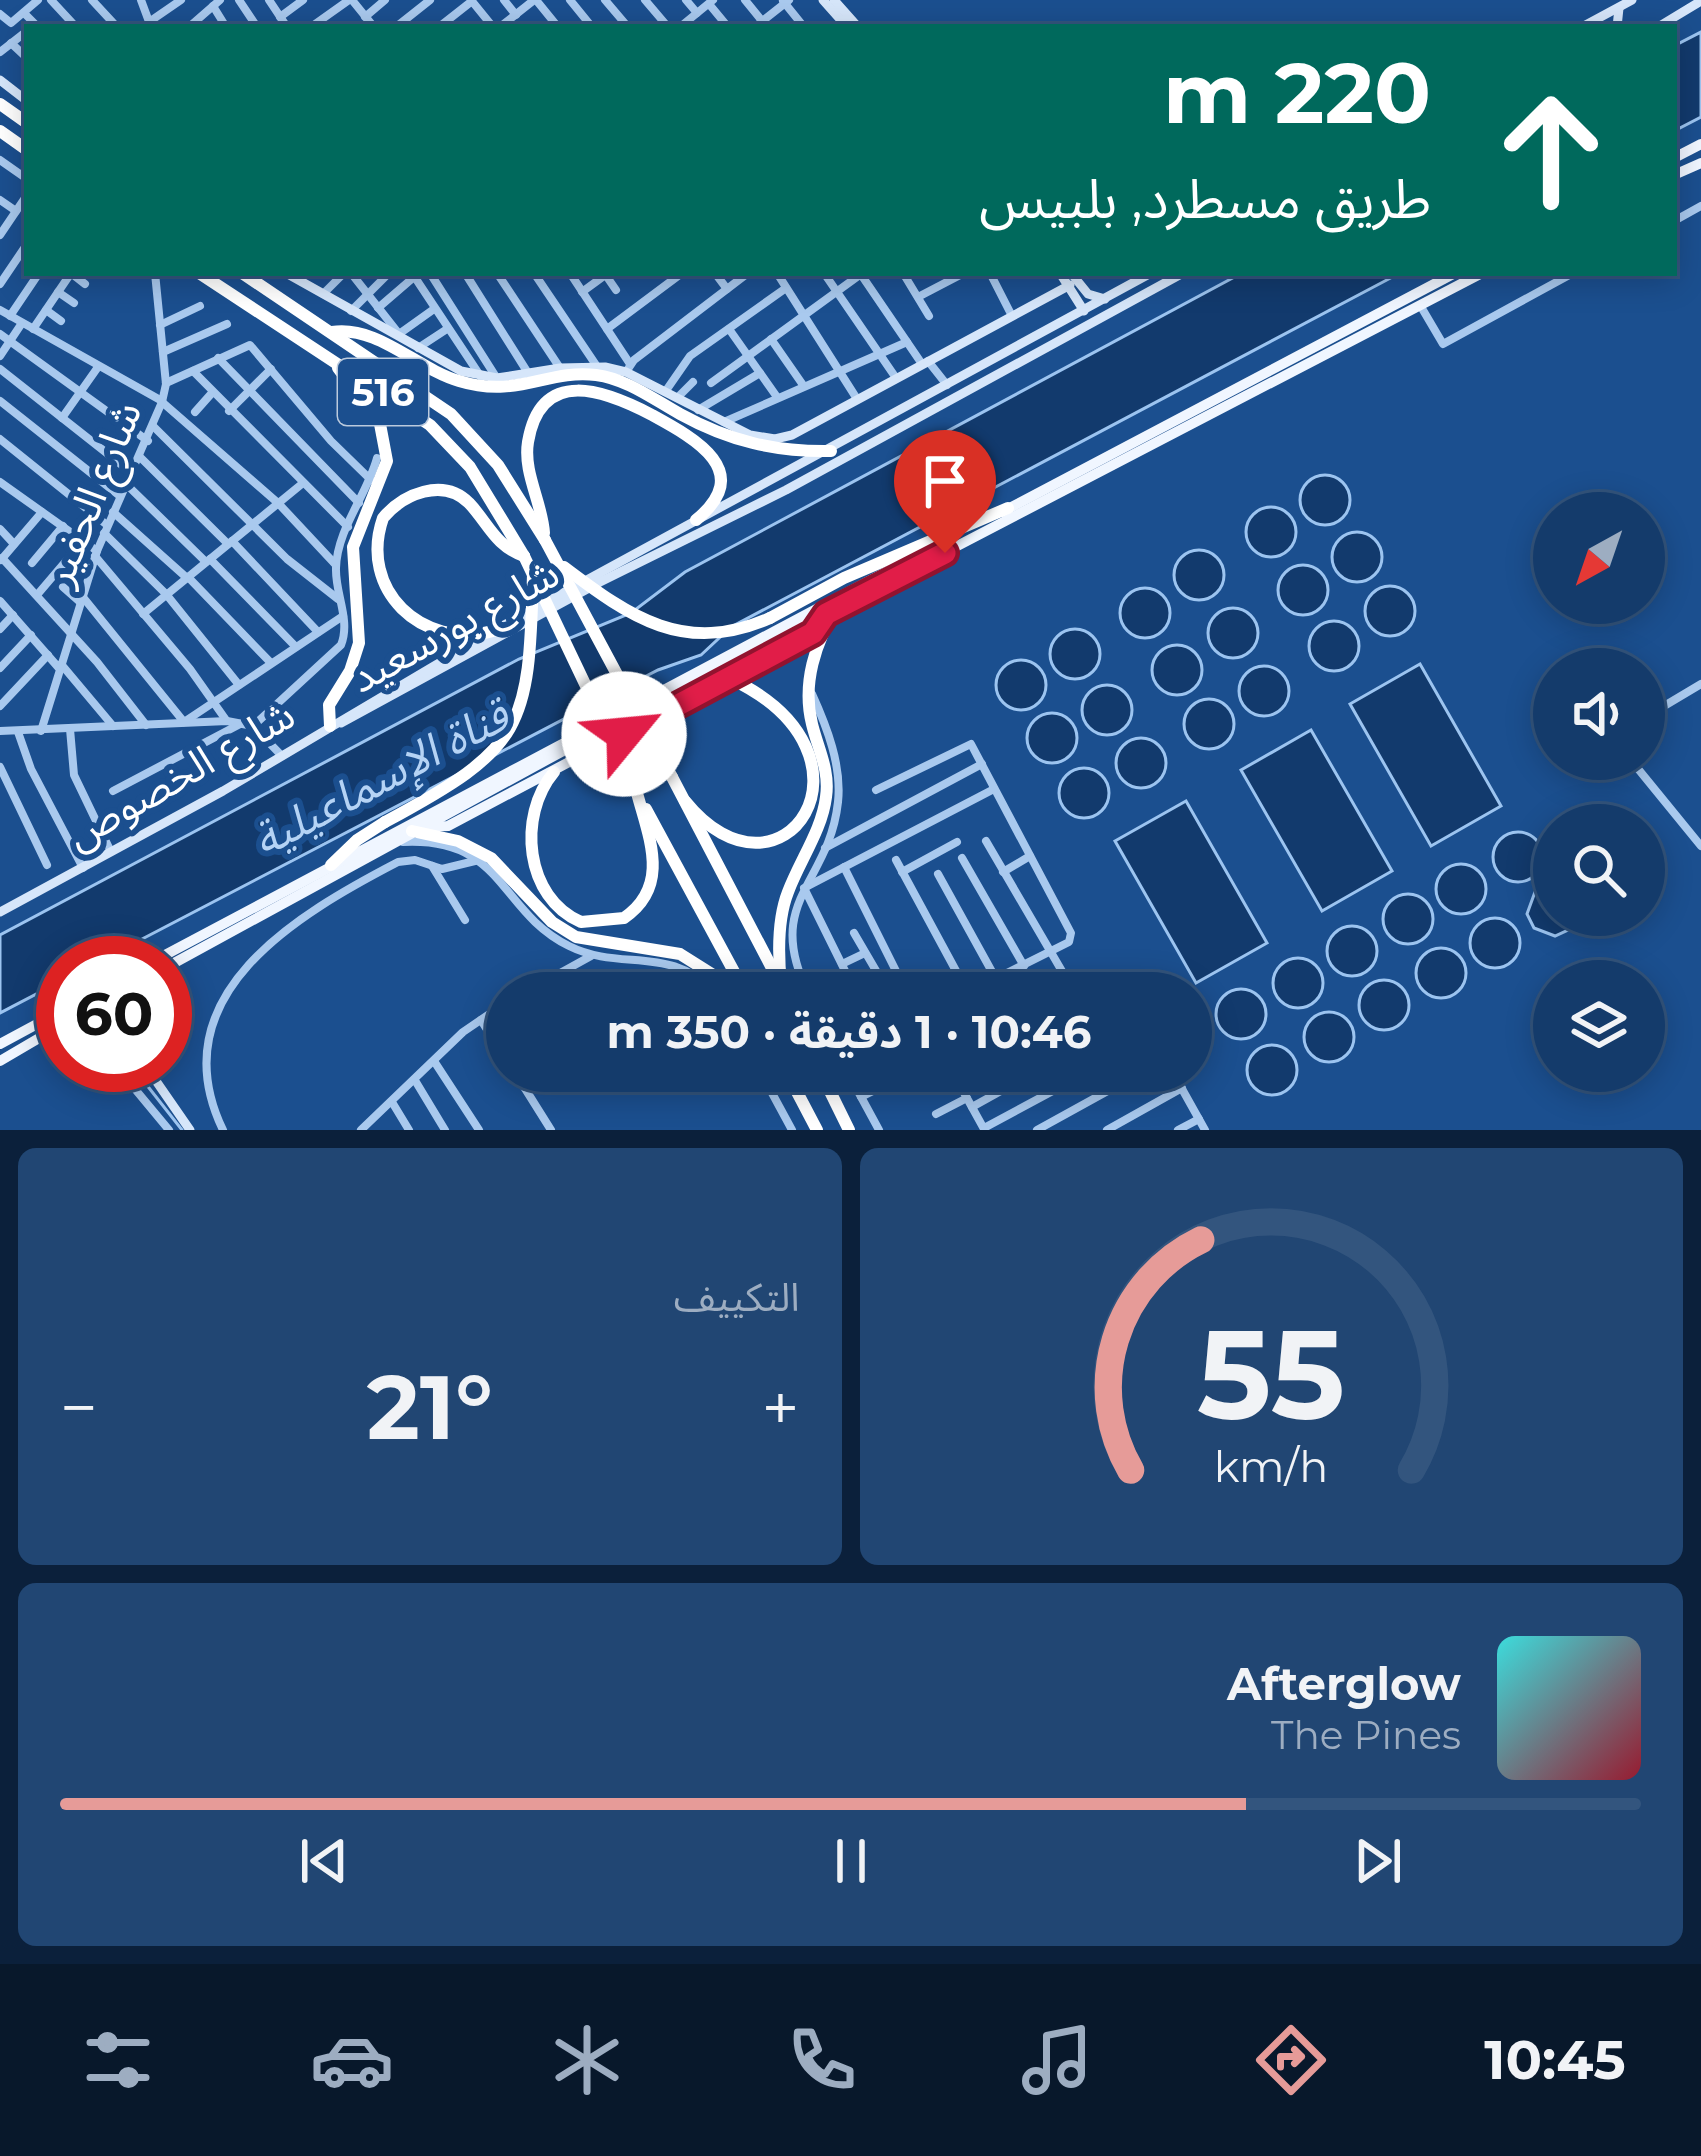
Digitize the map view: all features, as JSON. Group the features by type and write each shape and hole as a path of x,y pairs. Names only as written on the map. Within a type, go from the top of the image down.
{"highway":[{"name":"516","path":"204,276 407,408 451,445 494,502 524,556 637,793 733,972"},
{"name":"516","path":"247,276 433,399 468,430 512,484 775,972"},
{"path":"332,332 372,337 438,373 487,387 532,386 575,375 608,377 729,438 782,450 830,451"},
{"path":"330,358 380,424 387,461 353,547 359,643 350,671 329,705 330,726"},
{"path":"544,540 528,464 529,440 537,418 551,401 580,390 610,393 708,449 717,466 718,486 712,505 696,520"},
{"path":"493,631 466,636 441,632 416,622 395,604 377,562 383,518 416,494 451,493 470,504 500,543 524,556"},
{"path":"557,561 625,612 668,629 726,632 770,618 844,578 1008,508"},
{"path":"331,865 357,840 468,776 508,732 529,678 533,574"},
{"path":"782,972 779,942 787,895 827,792 811,722 809,688 831,611"},
{"path":"685,801 715,829 761,843 790,833 813,800 815,772 789,718 760,693 729,678"},
{"path":"554,772 534,808 534,859 548,896 581,922 624,918 651,887 654,857 637,793"},
{"path":"416,829 458,841 491,858 552,922 576,937 680,954 710,972"},
{"path":"797,1092 817,1130"},
{"path":"830,1092 849,1130"}],"main road":[{"path":"824,0 842,24"},
{"path":"834,0 855,24"},
{"path":"1663,24 1701,1"},
{"path":"1588,24 1628,2"},
{"path":"0,80 24,99"},
{"path":"295,276 418,348 482,378 596,365 628,368 676,400 750,435 775,439 792,435 1012,316 1070,279"},
{"name":"شارع بورسعيد","path":"330,726 356,717 647,554 696,520 1146,276"},
{"name":"شارع بورسعيد","path":"330,726 493,631 1177,276"},
{"path":"192,940 1449,276"},
{"path":"192,953 416,829 1476,276"},
{"path":"1070,279 1105,299"},
{"path":"1070,279 1084,311"},
{"path":"416,829 448,826 554,772 813,633 831,611"},
{"name":"شارع الخصوص","path":"2,906 82,868 330,726"},
{"path":"0,1044 36,1025"},
{"path":"0,1061 36,1040"},
{"path":"164,1092 190,1130"}],"street":[{"path":"0,14 11,23 38,0"},
{"path":"51,0 73,24"},
{"path":"92,0 114,24"},
{"path":"151,24 181,0"},
{"path":"268,0 285,24"},
{"path":"280,17 304,0"},
{"path":"315,24 350,0 368,23 385,0"},
{"path":"400,24 430,0"},
{"path":"504,0 516,15"},
{"path":"496,24 535,0"},
{"path":"570,0 590,24"},
{"path":"605,0 625,24"},
{"path":"645,0 665,24"},
{"path":"686,0 697,13"},
{"path":"443,24 473,1"},
{"path":"762,24 785,1"},
{"path":"684,24 711,2"},
{"path":"192,24 216,3"},
{"path":"24,13 31,24"},
{"path":"0,52 24,34"},
{"path":"11,44 24,55"},
{"path":"0,160 24,187"},
{"path":"0,233 24,193"},
{"path":"0,200 16,211"},
{"path":"0,284 24,248"},
{"path":"10,316 37,276"},
{"path":"33,329 69,276"},
{"path":"75,276 85,284"},
{"name":"شارع الحفير","path":"41,731 105,529 154,428 162,401 166,383 155,276"},
{"path":"323,294 344,276"},
{"path":"350,276 399,334 434,309"},
{"path":"357,314 367,293 386,276"},
{"path":"357,314 412,276"},
{"path":"414,276 482,378"},
{"path":"432,276 497,378"},
{"path":"467,276 528,373"},
{"path":"499,276 560,368"},
{"path":"536,276 596,365"},
{"path":"572,276 628,368 744,276"},
{"path":"582,292 603,276"},
{"path":"607,276 616,290"},
{"path":"717,276 727,289"},
{"path":"779,276 857,399"},
{"path":"826,276 896,378"},
{"path":"711,383 858,276"},
{"path":"863,276 903,326 907,342 947,385"},
{"path":"905,276 929,316"},
{"path":"918,297 958,276"},
{"path":"992,276 1012,316"},
{"path":"1420,305 1443,344 1568,276"},
{"path":"607,329 668,277"},
{"path":"664,393 685,362 786,288"},
{"path":"58,292 74,302"},
{"path":"160,326 200,306"},
{"path":"0,310 162,401 278,503 336,565"},
{"path":"46,310 61,321"},
{"path":"0,356 22,323"},
{"path":"163,352 227,324"},
{"path":"729,328 777,397"},
{"path":"418,348 447,329"},
{"path":"0,334 148,441"},
{"path":"771,339 802,385"},
{"path":"722,422 907,342"},
{"path":"166,383 249,345 371,480"},
{"path":"446,363 462,353"},
{"path":"218,358 359,503"},
{"path":"62,418 98,367"},
{"path":"0,369 132,473"},
{"path":"229,411 271,369"},
{"path":"193,370 211,394 348,527"},
{"path":"697,410 760,373"},
{"path":"676,400 693,382"},
{"path":"195,412 211,394"},
{"path":"0,401 120,496"},
{"path":"154,428 339,600"},
{"path":"0,439 105,529 166,594 239,685"},
{"path":"140,457 318,632"},
{"path":"113,791 248,724 335,652 344,636 336,565 377,458"},
{"path":"0,482 96,554 227,721"},
{"path":"143,614 303,483"},
{"path":"126,484 296,646"},
{"path":"12,511 24,500"},
{"path":"43,512 1,559 70,632 146,725"},
{"path":"113,512 271,663"},
{"path":"32,563 63,526"},
{"path":"0,529 14,544"},
{"path":"37,595 83,541"},
{"path":"63,587 81,599 182,723"},
{"path":"0,601 114,727"},
{"path":"0,629 13,615"},
{"path":"182,723 343,616"},
{"path":"0,668 31,635"},
{"path":"0,706 48,655"},
{"path":"1665,705 1701,684"},
{"path":"798,972 790,923 824,849 836,814 839,782 809,688"},
{"path":"0,731 227,721 248,724 281,755"},
{"path":"70,729 74,776 111,852"},
{"path":"18,732 31,769 82,868"},
{"path":"876,790 965,743 972,746 1071,933 1071,940 1011,972"},
{"path":"824,849 982,764"},
{"path":"0,767 47,865"},
{"path":"1647,780 1701,846"},
{"path":"804,888 994,789"},
{"path":"986,841 1060,972"},
{"path":"902,872 957,842"},
{"path":"389,844 431,843 479,860 545,931 592,955 667,962 690,972"},
{"path":"1003,872 1030,856"},
{"path":"962,858 1024,966"},
{"path":"224,1130 206,1077 207,1058 231,987 257,951 292,923 398,862 415,860 453,868 479,860"},
{"path":"896,860 957,972"},
{"path":"432,866 465,920"},
{"path":"844,867 896,972"},
{"path":"938,874 992,972"},
{"path":"804,888 846,972"},
{"path":"854,933 877,972"},
{"path":"842,964 865,952"},
{"path":"562,972 592,955"},
{"path":"365,1128 486,1017"},
{"path":"482,1020 486,1026"},
{"path":"434,1061 478,1130"},
{"path":"416,1082 446,1130"},
{"path":"137,1092 169,1130"},
{"path":"527,1092 551,1130"},
{"path":"771,1092 792,1130"},
{"path":"859,1092 879,1130"},
{"path":"862,1097 872,1092"},
{"path":"963,1092 984,1129 1052,1092"},
{"path":"936,1114 991,1092"},
{"path":"1037,1130 1106,1092"},
{"path":"1106,1130 1175,1092"},
{"path":"1184,1092 1205,1130"},
{"path":"392,1102 409,1130"},
{"path":"1178,1130 1198,1119"}],"water":[{"path":"1701,32 1701,117 1677,129 1677,44"},
{"name":"قناة الإسماعيلية","path":"1236,276 1394,276 731,627 701,655 658,670 148,936 36,936 36,994 0,1013 0,935 519,659 631,613 685,572"},
{"path":"1325,475 1342,483 1350,500 1342,517 1325,525 1308,517 1300,500 1308,483"},
{"path":"1271,507 1288,515 1296,532 1288,549 1271,557 1254,549 1246,532 1254,515"},
{"path":"1357,532 1374,540 1382,557 1374,574 1357,582 1340,574 1332,557 1340,540"},
{"path":"1199,550 1217,557 1224,575 1217,593 1199,600 1181,593 1174,575 1181,557"},
{"path":"1303,565 1320,573 1328,590 1320,607 1303,615 1286,607 1278,590 1286,573"},
{"path":"1390,586 1407,594 1415,611 1407,628 1390,636 1373,628 1365,611 1373,594"},
{"path":"1145,588 1162,596 1170,613 1162,630 1145,638 1128,630 1120,613 1128,596"},
{"path":"1233,608 1251,615 1258,633 1251,651 1233,658 1215,651 1208,633 1215,615"},
{"path":"1334,621 1351,629 1359,646 1351,663 1334,671 1317,663 1309,646 1317,629"},
{"path":"1075,629 1092,637 1100,654 1092,671 1075,679 1058,671 1050,654 1058,637"},
{"path":"1177,645 1195,652 1202,670 1195,688 1177,695 1159,688 1152,670 1159,652"},
{"path":"1021,660 1038,668 1046,685 1038,702 1021,710 1004,702 996,685 1004,668"},
{"path":"1420,664 1501,806 1431,846 1350,704"},
{"path":"1264,666 1281,674 1289,691 1281,708 1264,716 1247,708 1239,691 1247,674"},
{"path":"1107,685 1124,693 1132,710 1124,727 1107,735 1090,727 1082,710 1090,693"},
{"path":"1209,699 1226,707 1234,724 1226,741 1209,749 1192,741 1184,724 1192,707"},
{"path":"1052,713 1069,721 1077,738 1069,755 1052,763 1035,755 1027,738 1035,721"},
{"path":"1311,730 1392,871 1322,911 1241,770"},
{"path":"1141,738 1158,746 1166,763 1158,780 1141,788 1124,780 1116,763 1124,746"},
{"path":"1084,768 1102,775 1109,793 1102,811 1084,818 1066,811 1059,793 1066,775"},
{"path":"1186,801 1267,943 1212,974 1190,972 1115,841"},
{"path":"1509,834 1533,837 1533,877 1509,880 1495,866 1495,848"},
{"path":"1461,864 1478,872 1486,889 1478,906 1461,914 1444,906 1436,889 1444,872"},
{"path":"1408,894 1425,902 1433,919 1425,936 1408,944 1391,936 1383,919 1391,902"},
{"path":"1495,918 1512,926 1520,943 1512,960 1495,968 1478,960 1470,943 1478,926"},
{"path":"1352,926 1370,933 1377,951 1370,969 1352,976 1334,969 1327,951 1334,933"},
{"path":"1441,948 1459,955 1466,973 1459,991 1441,998 1423,991 1416,973 1423,955"},
{"path":"1298,958 1315,966 1323,983 1315,1000 1298,1008 1281,1000 1273,983 1281,966"},
{"path":"1384,980 1401,988 1409,1005 1401,1022 1384,1030 1367,1022 1359,1005 1367,988"},
{"path":"1241,989 1259,996 1266,1014 1259,1032 1241,1039 1223,1032 1216,1014 1223,996"},
{"path":"1329,1012 1347,1019 1354,1037 1347,1055 1329,1062 1311,1055 1304,1037 1311,1019"},
{"path":"1272,1045 1289,1053 1297,1070 1289,1087 1272,1095 1255,1087 1247,1070 1255,1053"}],"waterway":[{"path":"152,1092 182,1130"}],"route":[{"path":"624,734 813,633 826,614 945,553"}]}
